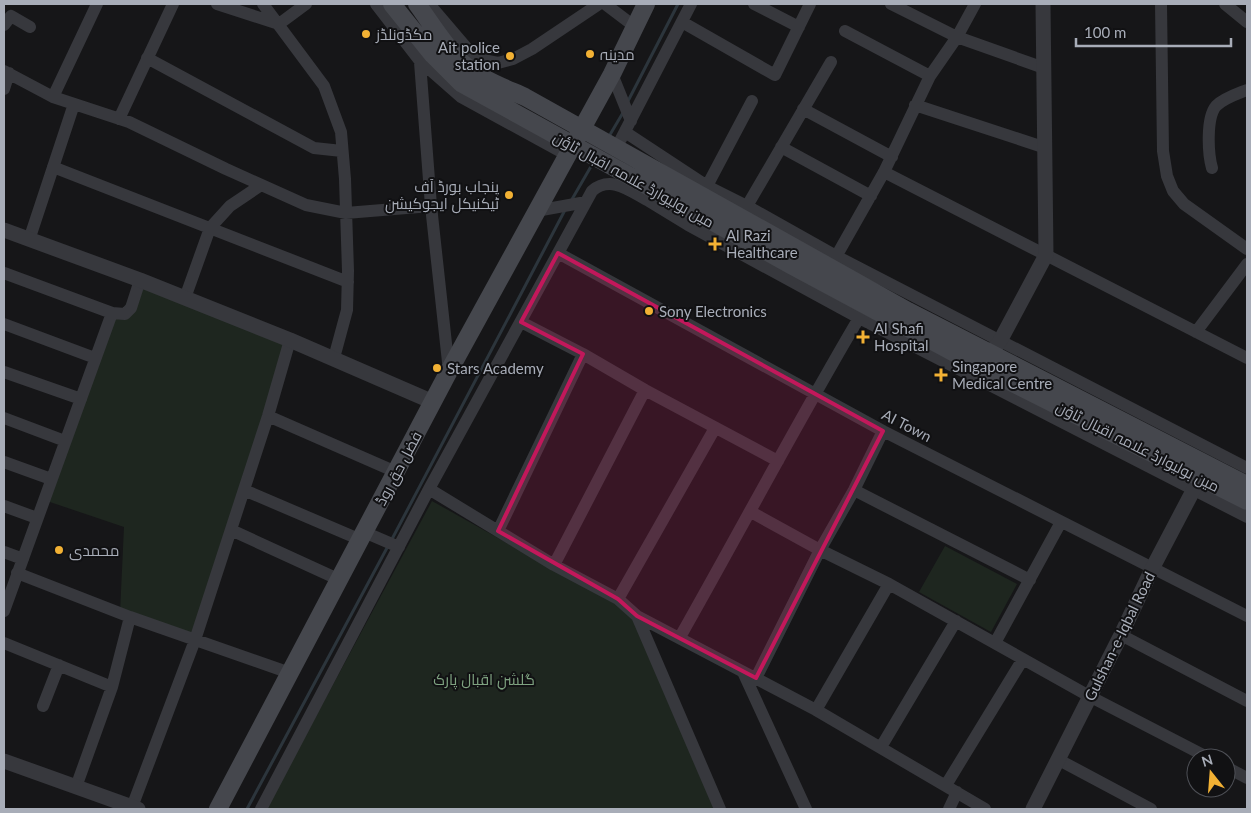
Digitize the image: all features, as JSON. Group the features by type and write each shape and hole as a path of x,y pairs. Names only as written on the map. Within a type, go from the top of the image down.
{"main road":[{"name":"مین بولیوارڈ علامہ اقبال ٹاؤن","path":"392,4 433,55 461,83 573,150 603,162 650,194 791,265 979,366 1247,502"},
{"name":"مین بولیوارڈ علامہ اقبال ٹاؤن","path":"416,4 458,60 469,68 490,71 525,97 614,147 995,347 1200,477 1247,485"},
{"name":"فضل حق روڈ","path":"218,809 340,580 368,537 396,472 449,371 544,210 573,150 587,132 634,26 646,4"}],"street":[{"path":"53,97 97,4"},
{"path":"119,119 173,4"},
{"path":"217,4 279,24"},
{"path":"263,4 324,86 341,132 348,282 347,310 334,358"},
{"path":"279,24 306,4"},
{"path":"376,4 420,61 461,97 573,150"},
{"path":"429,4 470,52 483,60 490,71 506,61 519,56 599,4"},
{"path":"605,4 634,26"},
{"path":"614,147 691,4"},
{"path":"754,4 799,27"},
{"path":"682,22 776,75 810,4"},
{"path":"891,4 958,37 1044,68"},
{"path":"612,74 628,123 707,186 747,206 833,262 892,157 930,76 958,37 975,4"},
{"path":"1043,4 1046,255 995,347 1247,468"},
{"path":"1161,4 1163,151 1167,176 1173,191 1184,204 1247,249"},
{"path":"1225,4 1247,22"},
{"path":"4,25 11,16 30,27"},
{"path":"845,32 930,76"},
{"path":"418,36 431,206 449,371"},
{"path":"148,58 314,148 342,151"},
{"path":"747,206 831,62"},
{"path":"4,89 6,72 53,97 119,119 306,205 346,213 431,206"},
{"path":"1212,168 1209,157 1210,120 1215,107 1225,99 1247,90"},
{"path":"707,186 752,101"},
{"path":"29,240 74,104"},
{"path":"915,105 1046,148"},
{"path":"803,108 892,157"},
{"path":"781,147 871,196"},
{"path":"53,167 348,282"},
{"path":"884,172 1247,358"},
{"path":"261,809 396,546 558,252 580,203 596,187 609,183 650,194 688,225 859,318 1200,477 1247,517"},
{"path":"185,298 210,228 230,206 261,185"},
{"path":"544,210 580,203"},
{"path":"5,232 140,280 334,358 433,402"},
{"name":"AI Town","path":"558,252 883,431 1247,616"},
{"path":"1196,332 1247,264"},
{"path":"4,273 112,313 125,314 131,308 140,280"},
{"path":"5,603 23,559 112,313"},
{"path":"680,638 751,512 814,394 859,318"},
{"path":"521,322 584,354 645,390 778,461"},
{"path":"4,324 95,358"},
{"path":"4,761 135,808 195,640 268,416 290,340"},
{"path":"498,531 584,354"},
{"path":"4,372 81,399"},
{"path":"554,564 645,390"},
{"path":"268,416 396,472"},
{"path":"4,418 65,442"},
{"path":"618,599 715,428"},
{"path":"756,678 820,550 854,490 883,431"},
{"path":"4,462 52,479"},
{"name":"Gulshan-e-Iqbal Road","path":"1033,809 1121,635 1153,567 1200,477"},
{"path":"429,489 554,564 618,599 637,616 816,710 985,809"},
{"path":"244,490 396,546"},
{"path":"854,490 1030,580"},
{"path":"4,506 37,518"},
{"path":"751,512 820,550 889,584 1090,696 1190,748"},
{"path":"995,643 1060,522"},
{"path":"231,530 340,580"},
{"path":"4,552 23,559"},
{"path":"17,573 130,617 290,673"},
{"path":"816,710 889,584"},
{"path":"637,616 720,809"},
{"path":"76,787 112,687 130,617"},
{"path":"881,747 956,621"},
{"path":"1121,635 1247,701"},
{"path":"4,644 112,687"},
{"path":"946,785 1023,659"},
{"path":"43,706 59,665"},
{"path":"743,672 806,809"},
{"path":"1059,760 1151,809"},
{"path":"950,809 958,792"}],"highlighted area":[{"path":"558,253 883,431 756,678 637,616 618,599 498,531 583,354 521,322"}],"green space":[{"path":"140,280 290,340 195,640 120,613 124,527 44,500 112,313 120,314"},
{"name":"گلشنِ اقبال پارک","path":"432,501 637,616 722,809 266,809"},
{"path":"945,546 1017,584 991,632 919,592"}],"waterway":[{"path":"627,103 678,4"},
{"path":"608,138 624,111"},
{"path":"571,201 593,163"},
{"path":"391,541 565,210"},
{"path":"247,809 388,546"}],"place":[{"name":"مکڈونلڈز","path":"366,34"},
{"name":"مدینہ","path":"590,54"},
{"name":"Ait police station","path":"510,56"},
{"name":"پنجاب بورڈ آف ٹیکنیکل ایجوکیشن","path":"509,195"},
{"name":"Al Razi Healthcare","path":"715,244"},
{"name":"Sony Electronics","path":"649,311"},
{"name":"Al Shafi Hospital","path":"863,337"},
{"name":"Stars Academy","path":"437,368"},
{"name":"Singapore Medical Centre","path":"941,375"},
{"name":"محمدی","path":"59,550"}]}
